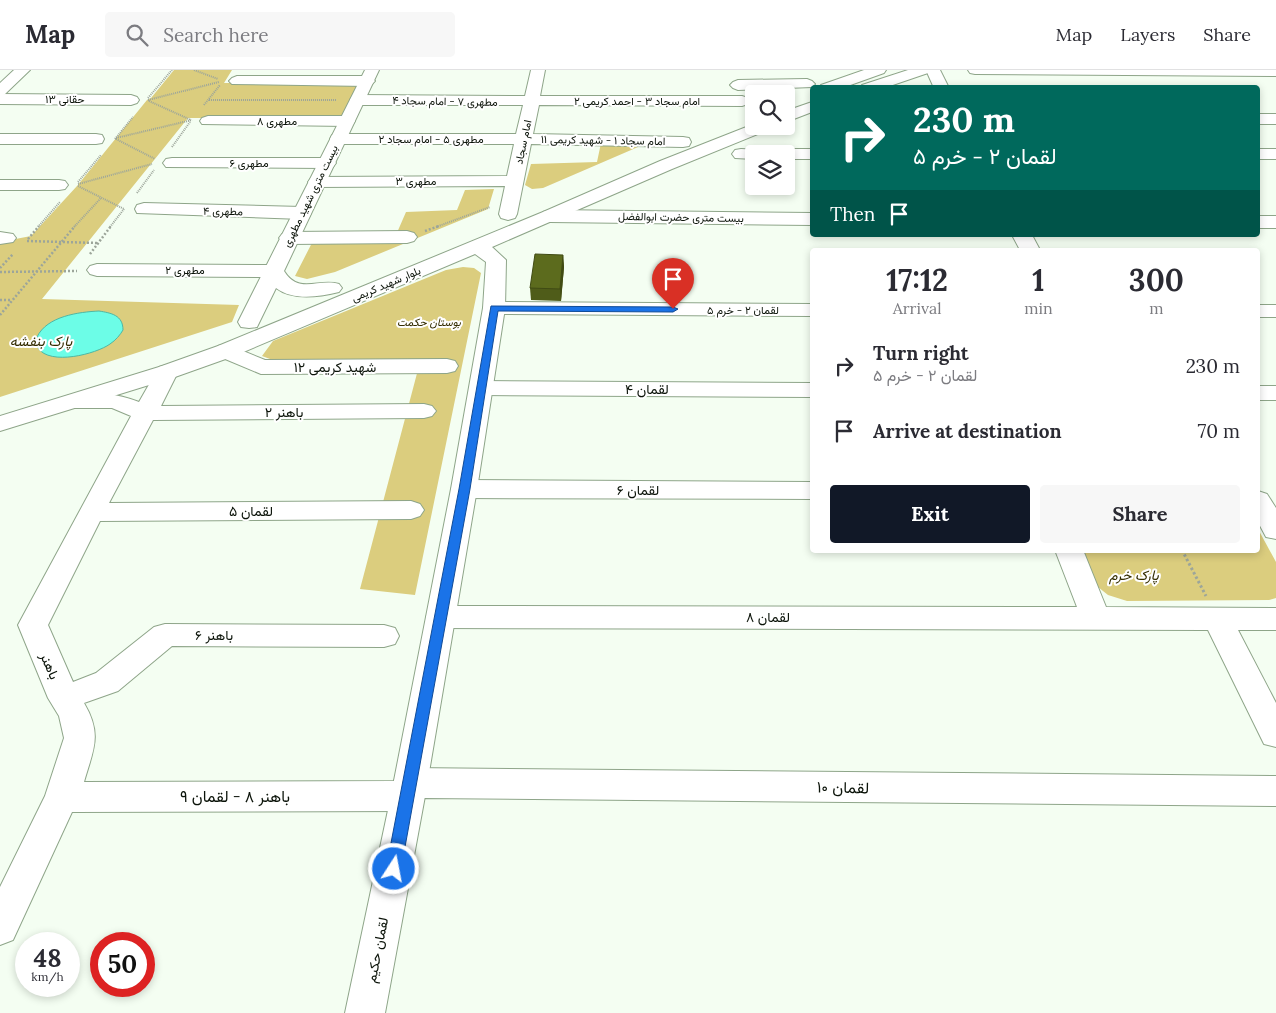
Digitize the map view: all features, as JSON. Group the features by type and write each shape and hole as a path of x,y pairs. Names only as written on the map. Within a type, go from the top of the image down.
{"street":[{"path":"3,86 23,70"},
{"name":"امام سجاد","path":"508,214 538,70"},
{"path":"835,85 879,70"},
{"path":"876,85 923,70"},
{"path":"932,70 940,85"},
{"path":"975,70 1276,72"},
{"path":"237,81 299,81 370,76"},
{"name":"بیست متری شهید مطهری","path":"249,322 370,76"},
{"path":"745,100 736,77 810,88"},
{"path":"795,97 810,88"},
{"name":"حقانی ۱۳","path":"0,98 131,100"},
{"name":"مطهری ۷ - امام سجاد ۴","path":"358,100 532,101"},
{"name":"امام سجاد ۳ - احمد کریمی ۲","path":"532,101 745,115"},
{"path":"795,114 810,108"},
{"name":"بلوار شهید کریمی","path":"0,405 164,354 249,322 745,117"},
{"name":"بلوار شهید کریمی","path":"0,424 167,372 226,351 550,216 666,165 745,119"},
{"path":"1260,119 1276,119"},
{"name":"مطهری ۸","path":"200,120 347,122"},
{"path":"0,139 103,145"},
{"name":"مطهری ۵ - امام سجاد ۲","path":"338,139 524,139"},
{"name":"امام سجاد ۱ - شهید کریمی ۱۱","path":"524,139 683,142"},
{"path":"795,154 810,154"},
{"path":"1260,154 1276,154"},
{"name":"مطهری ۶","path":"172,163 327,163"},
{"name":"مطهری ۳","path":"317,182 515,181"},
{"path":"0,185 66,190"},
{"name":"مطهری ۴","path":"144,209 302,213"},
{"name":"بیست متری حضرت ابوالفضل","path":"550,216 810,218"},
{"path":"1260,222 1276,222"},
{"path":"290,238 407,237"},
{"name":"لقمان حکیم","path":"365,1013 441,617 494,308 496,260 477,246"},
{"name":"مطهری ۲","path":"87,270 274,271"},
{"path":"274,271 278,280 293,290 306,292 332,288"},
{"name":"لقمان ۲ - خرم ۵","path":"494,308 810,310"},
{"path":"1260,311 1276,311"},
{"name":"شهید کریمی ۱۲","path":"226,351 261,367 447,366"},
{"name":"باهنر","path":"0,927 62,796 80,738 74,714 64,698 33,625 91,512 167,372"},
{"name":"لقمان ۴","path":"480,388 810,390"},
{"path":"1260,393 1276,393"},
{"path":"75,401 116,401 144,414"},
{"name":"باهنر ۲","path":"144,414 424,411"},
{"name":"لقمان ۶","path":"464,489 810,491"},
{"path":"1260,494 1276,494"},
{"path":"1260,503 1276,530"},
{"name":"لقمان ۵","path":"91,512 411,510"},
{"path":"1070,553 1096,618"},
{"name":"لقمان ۸","path":"441,617 1276,620"},
{"path":"1217,619 1276,734"},
{"name":"باهنر ۶","path":"64,698 107,682 165,635 384,636"},
{"name":"لقمان ۱۰","path":"409,790 1276,791"},
{"name":"باهنر ۸ - لقمان ۹","path":"62,796 409,790"}],"path":[{"path":"115,138 172,70"},
{"path":"131,100 147,100 224,81 194,70"},
{"path":"272,121 299,81"},
{"path":"147,100 200,120"},
{"path":"208,100 358,100"},
{"path":"0,268 26,241 103,145 115,138 200,120"},
{"path":"66,190 160,162 115,138"},
{"path":"407,237 493,206 496,181"},
{"path":"66,190 101,198 124,209 144,209"},
{"path":"0,315 60,242 101,198"},
{"path":"3,238 26,241 99,243"},
{"path":"0,272 87,270"},
{"path":"0,300 12,300"},
{"path":"1184,553 1217,619"}],"green space":[{"name":"پارک بنفشه","path":"174,70 232,70 224,83 358,83 341,118 188,118 42,299 239,305 232,322 0,397 0,242 31,236 77,186"},
{"path":"601,143 645,144 543,188 532,189 525,185 531,164 597,162"},
{"path":"494,189 488,209 335,272 307,279 295,276 315,237 396,235 406,212 457,210 465,190"},
{"name":"بوستان حکمت","path":"463,267 474,268 481,273 415,595 360,589 420,362 278,362 262,356 273,341 446,270"},
{"name":"پارک خرم","path":"1260,533 1276,562 1276,598 1269,600 1127,601 1108,595 1098,587 1081,553 1260,553"}],"water":[{"path":"99,311 115,316 121,321 123,330 110,344 84,354 62,357 44,353 37,347 37,337 48,324 73,314"}],"building":[{"path":"535,254 563,255 560,289 530,288"}],"route":[{"path":"394,869 464,489 494,308 673,309"}]}
